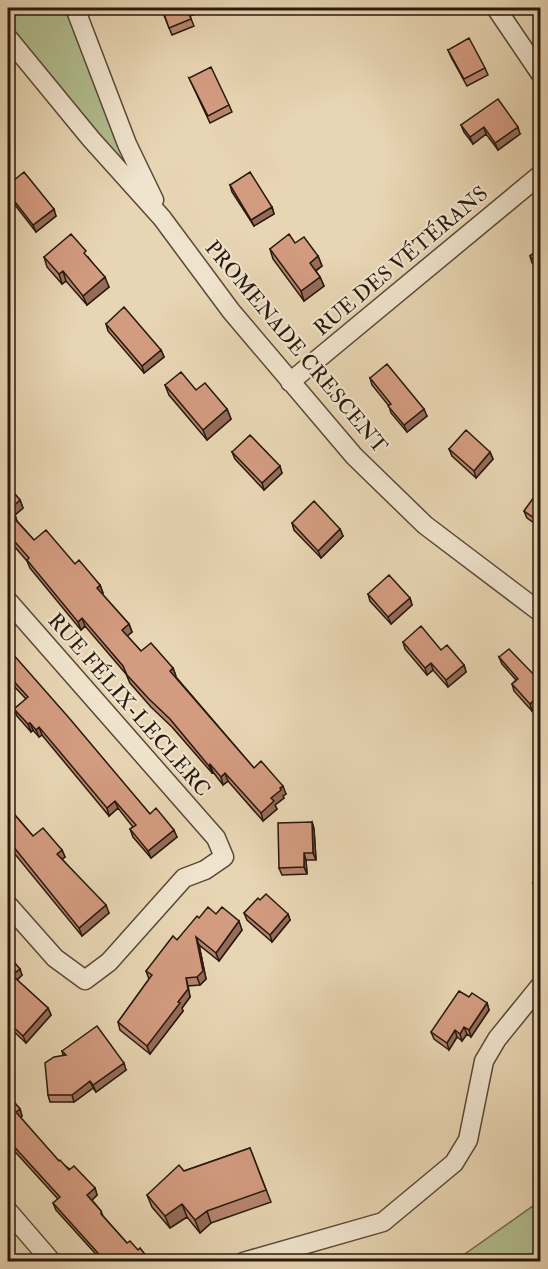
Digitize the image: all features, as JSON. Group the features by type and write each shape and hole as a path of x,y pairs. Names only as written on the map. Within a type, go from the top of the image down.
{"street":[{"name":"PROMENADE CRESCENT","path":"75,8 127,144 162,218"},
{"path":"496,8 540,73"},
{"name":"PROMENADE CRESCENT","path":"8,38 91,139 162,218 231,311 354,456 426,525 540,612"},
{"name":"RUE DES VÉTÉRANS","path":"290,382 540,175"},
{"name":"RUE FÉLIX-LECLERC","path":"8,601 216,838 224,856 205,870 184,878 109,962 85,980 55,958 8,905"},
{"path":"243,1262 383,1222 454,1162 468,1140 484,1061 497,1039 540,986"},
{"path":"8,1211 52,1262"}],"green space":[{"path":"8,8 75,8 162,218 8,38"},
{"path":"540,1201 540,1261 455,1261"}],"building":[{"path":"162,8 191,8 187,9 191,19 169,28"},
{"path":"469,38 485,68 464,79 448,50"},
{"path":"211,67 229,105 208,116 189,78"},
{"path":"498,99 518,127 495,143 484,127 470,137 461,125"},
{"path":"24,172 54,209 33,225 8,193 8,185"},
{"path":"250,172 272,207 251,220 230,185"},
{"path":"71,234 105,277 83,296 63,271 59,274 44,257"},
{"path":"289,234 295,243 304,237 318,256 310,263 320,277 301,291 270,249"},
{"path":"540,248 540,269 530,256"},
{"path":"124,307 161,350 142,366 106,324"},
{"path":"387,364 424,409 404,425 388,406 391,404 370,378"},
{"path":"181,372 196,390 205,383 227,409 203,430 165,385"},
{"path":"466,430 490,452 474,471 449,449"},
{"path":"250,435 280,466 262,483 232,452"},
{"path":"8,486 20,500 10,509 14,514 12,516 34,540 46,530 75,564 79,560 100,585 97,588 129,624 122,630 141,651 151,643 173,668 170,671 254,768 261,761 283,786 271,798 274,801 261,813 225,773 221,777 210,764 209,766 170,719 127,675 123,666 82,618 78,622 27,560 29,558 8,534"},
{"path":"540,491 540,522 524,511"},
{"path":"314,501 340,529 318,551 292,523"},
{"path":"389,575 410,598 388,617 368,594"},
{"path":"421,626 441,650 447,645 464,665 446,680 431,663 425,668 403,642"},
{"path":"8,649 150,814 156,808 174,830 148,851 130,829 136,825 115,801 107,808 39,727 36,730 14,709 28,697 9,676 8,678"},
{"path":"509,649 540,681 540,694 530,704 512,684 518,679 499,657"},
{"path":"8,807 33,836 43,828 62,850 57,854 106,905 79,928 8,840"},
{"path":"312,822 313,853 304,853 304,867 279,868 278,823"},
{"path":"540,874 540,890 533,883"},
{"path":"266,894 288,914 270,935 244,913 258,898 260,900"},
{"path":"208,907 216,914 222,907 239,921 216,953 196,937 203,971 197,977 186,978 188,989 178,1002 180,1003 147,1046 118,1022 152,975 146,971 173,936 177,940 197,916 199,918"},
{"path":"8,955 20,969 12,975 48,1008 23,1036 8,1022 8,1004 11,1001 8,997"},
{"path":"459,991 469,997 472,993 487,1003 469,1030 464,1027 460,1034 455,1030 447,1043 431,1032"},
{"path":"97,1026 124,1063 93,1085 90,1081 72,1095 48,1095 45,1063 54,1057 66,1055 62,1051"},
{"path":"8,1095 20,1109 16,1112 59,1161 69,1170 74,1166 95,1188 87,1195 101,1214 127,1243 130,1241 138,1250 140,1248 151,1262 106,1262 53,1203 60,1197 8,1140"},
{"path":"250,1148 266,1190 207,1211 195,1220 182,1204 165,1216 147,1195 179,1165 184,1171"}]}
